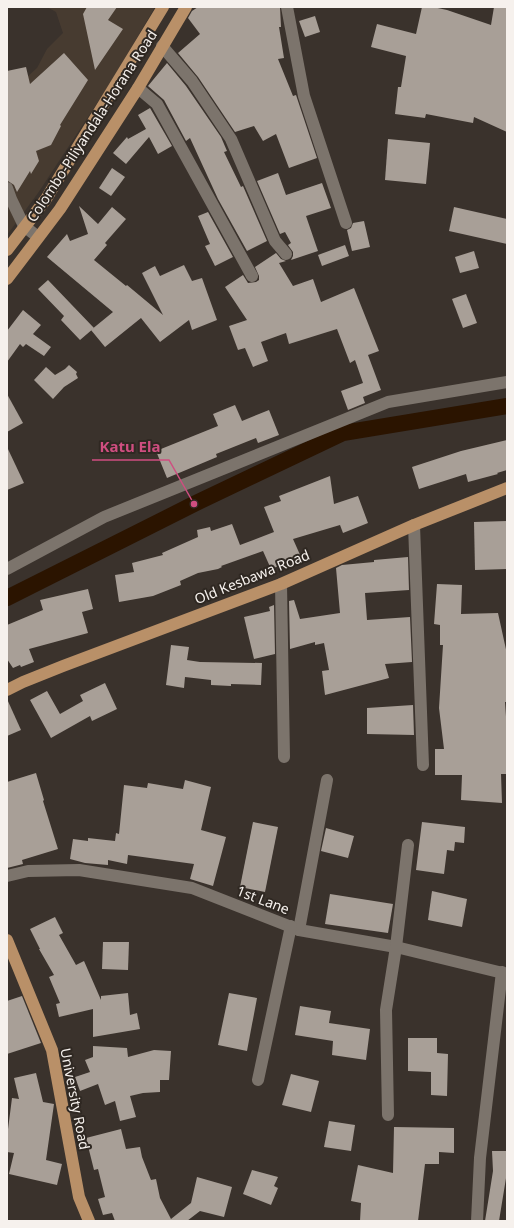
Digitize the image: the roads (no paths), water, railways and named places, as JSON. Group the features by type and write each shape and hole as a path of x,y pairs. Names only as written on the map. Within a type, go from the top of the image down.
{"main road":[{"name":"Colombo-Piliyandala-Horana Road","path":"7,250 46,199 164,7"},
{"name":"Colombo-Piliyandala-Horana Road","path":"7,279 60,209 138,88 186,7"},
{"name":"Old Kesbawa Road","path":"7,690 56,669 281,584 414,526 507,488"},
{"name":"University Road","path":"7,940 52,1050 79,1197 89,1221"}],"street":[{"path":"287,7 304,96 346,223"},
{"path":"162,46 192,81 231,139 275,241 286,254"},
{"path":"138,88 157,104 252,276"},
{"path":"7,188 24,226 38,237"},
{"path":"7,569 104,517 388,402 507,382"},
{"path":"414,526 423,765"},
{"path":"281,584 284,757"},
{"path":"258,1080 295,928 328,780"},
{"path":"388,1115 386,1010 396,947 408,845"},
{"name":"1st Lane","path":"7,876 28,871 79,870 192,888 295,928 396,947 505,973"},
{"path":"477,1221 480,1158 505,973"}],"waterway":[{"path":"7,598 194,504 343,433 507,406"}],"place":[{"name":"Katu Ela","path":"194,504"}]}
